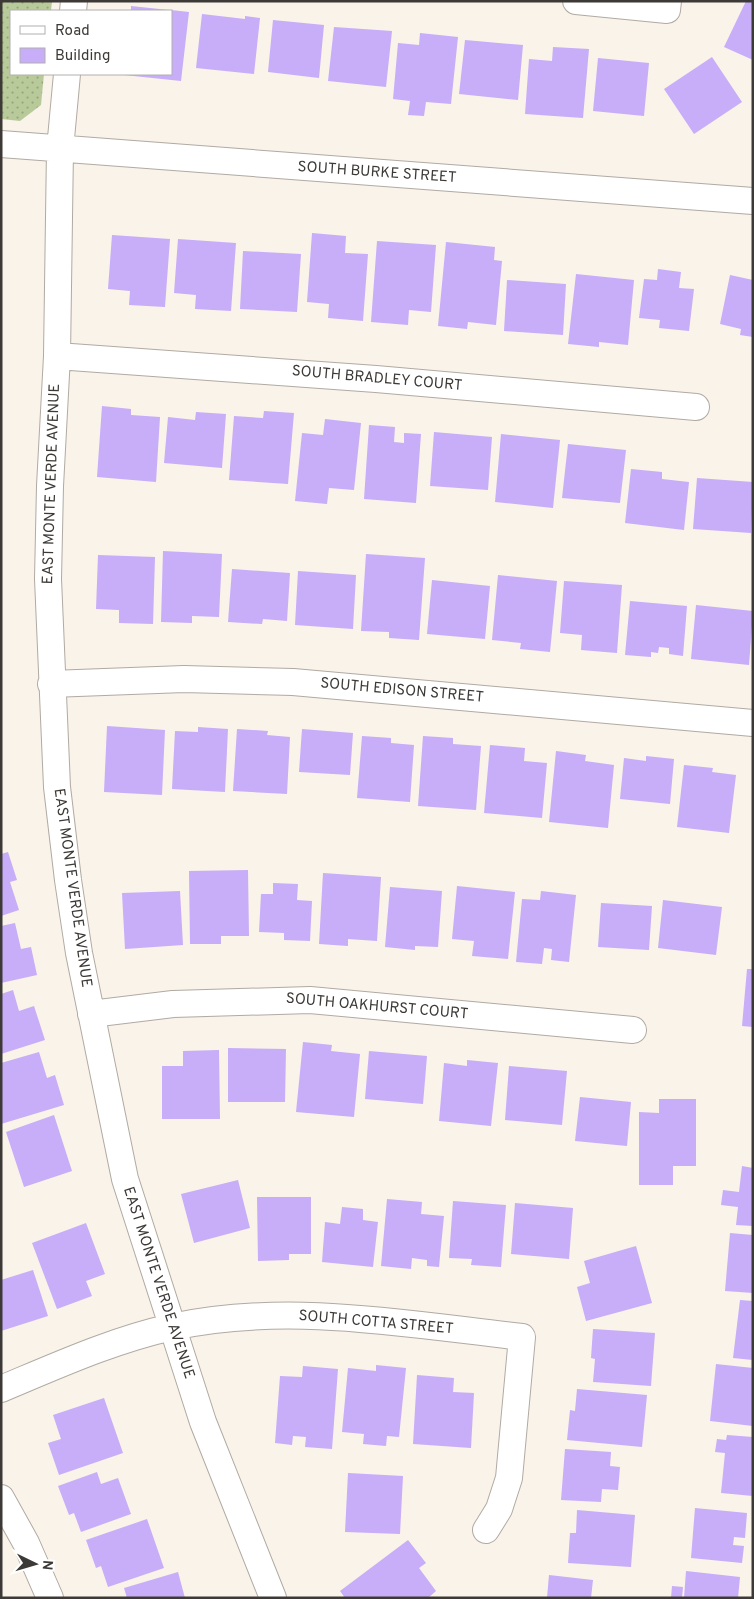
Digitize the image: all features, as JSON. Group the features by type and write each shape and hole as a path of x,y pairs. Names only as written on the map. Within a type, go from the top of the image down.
{"street":[{"path":"576,1 668,6"},
{"name":"EAST MONTE VERDE AVENUE","path":"67,75 60,149 57,356 50,486 48,579 51,684 57,787 66,870 78,953 125,1179 206,1431 272,1598"},
{"name":"SOUTH BURKE STREET","path":"1,144 753,201"},
{"name":"SOUTH BRADLEY COURT","path":"57,356 376,379 696,407"},
{"name":"SOUTH EDISON STREET","path":"51,684 184,679 293,682 753,723"},
{"name":"SOUTH OAKHURST COURT","path":"90,1014 173,1004 310,1000 633,1030"},
{"name":"SOUTH COTTA STREET","path":"1,1389 83,1356 171,1327 209,1321 299,1315 346,1318 522,1337 509,1478 499,1509 486,1530"},
{"path":"1,1498 26,1543 50,1598"}],"green space":[{"path":"1,1 52,1 51,10 10,10 10,75 44,75 41,105 20,121 1,119"}],"building":[{"path":"746,1 753,1 753,60 724,47"},
{"path":"131,6 169,10 131,10"},
{"path":"172,10 189,12 181,81 124,75 172,75"},
{"path":"202,14 245,19 245,16 260,18 254,74 196,68"},
{"path":"273,20 324,25 319,78 268,72"},
{"path":"334,27 392,31 386,87 328,81"},
{"path":"420,33 458,37 451,104 426,102 424,116 408,115 410,101 393,99 398,43 419,45"},
{"path":"465,40 523,45 518,100 459,94"},
{"path":"553,47 589,49 583,118 525,114 529,59 552,61"},
{"path":"712,57 742,102 694,134 664,89"},
{"path":"598,58 649,63 644,116 593,111"},
{"path":"312,233 346,236 345,253 368,254 363,321 328,318 329,304 307,302"},
{"path":"112,235 170,239 165,307 129,305 130,291 108,289"},
{"path":"178,239 236,243 231,311 195,309 196,295 174,293"},
{"path":"377,241 436,245 431,312 409,310 408,325 371,322"},
{"path":"446,242 495,247 494,260 502,261 496,325 468,322 467,329 438,326"},
{"path":"243,251 301,254 297,312 240,309"},
{"path":"658,269 681,272 679,288 694,289 689,331 659,328 660,320 639,318 644,279 657,280"},
{"path":"576,274 634,280 628,345 599,342 599,347 568,344"},
{"path":"730,275 753,280 753,337 740,335 741,329 720,324"},
{"path":"507,280 566,284 563,335 504,331"},
{"path":"102,406 131,409 131,415 160,417 156,482 97,477"},
{"path":"264,411 294,413 288,484 229,480 234,416 263,418"},
{"path":"196,412 226,414 222,468 164,463 168,417 195,420"},
{"path":"325,419 361,423 354,490 329,488 327,504 295,501 302,433 323,435"},
{"path":"369,425 395,427 394,442 404,443 404,433 421,434 416,503 364,499"},
{"path":"434,432 492,437 488,490 430,486"},
{"path":"501,434 560,440 553,508 495,502"},
{"path":"568,444 626,450 620,503 562,498"},
{"path":"631,469 662,472 662,479 689,482 684,530 625,523"},
{"path":"697,478 753,482 751,533 693,529"},
{"path":"163,551 222,554 219,617 192,616 192,623 161,622"},
{"path":"366,554 425,558 419,640 389,638 389,632 361,631"},
{"path":"98,555 155,557 153,624 119,623 119,610 96,609"},
{"path":"232,569 290,573 287,621 263,619 262,624 228,622"},
{"path":"298,571 356,575 353,629 295,625"},
{"path":"498,575 557,581 550,652 520,649 521,643 492,640"},
{"path":"432,580 490,586 485,639 427,634"},
{"path":"564,581 622,585 617,653 581,650 582,635 560,633"},
{"path":"630,601 687,606 683,656 669,654 669,648 659,647 658,653 651,652 651,657 625,655"},
{"path":"696,605 753,611 749,665 691,659"},
{"path":"107,726 165,730 162,795 104,792"},
{"path":"198,727 228,729 225,792 172,789 175,731 198,732"},
{"path":"237,729 268,731 267,735 290,737 287,794 233,791"},
{"path":"302,729 353,733 350,775 299,772"},
{"path":"362,736 391,738 391,743 414,745 410,802 357,798"},
{"path":"423,736 453,738 453,744 481,746 476,810 418,806"},
{"path":"490,745 525,748 524,761 547,763 542,818 484,813"},
{"path":"556,751 586,755 585,761 614,765 608,828 549,822"},
{"path":"646,756 674,759 670,804 620,799 624,758 646,761"},
{"path":"684,765 713,768 712,772 736,775 729,833 677,827"},
{"path":"8,852 17,880 10,882 19,910 1,916 1,854"},
{"path":"248,870 249,936 221,936 221,944 190,944 189,871"},
{"path":"323,873 381,877 377,941 348,939 348,946 319,944"},
{"path":"273,883 298,884 297,900 312,901 310,941 284,940 284,933 259,932 261,894 273,894"},
{"path":"457,886 515,892 508,959 472,956 474,941 452,939"},
{"path":"390,887 442,891 438,947 415,946 415,950 385,947"},
{"path":"180,891 183,945 125,949 122,893"},
{"path":"541,891 576,895 569,962 551,960 552,949 544,948 542,964 516,962 522,899 540,900"},
{"path":"663,900 722,907 716,955 658,948"},
{"path":"601,903 652,906 649,950 598,947"},
{"path":"15,923 21,949 31,947 37,975 1,983 1,926"},
{"path":"747,969 753,969 753,1027 742,1026"},
{"path":"13,990 19,1011 34,1006 45,1040 1,1054 1,994"},
{"path":"303,1042 332,1045 331,1051 360,1054 354,1117 296,1112"},
{"path":"228,1048 286,1049 285,1102 228,1102"},
{"path":"219,1050 220,1119 162,1119 162,1066 183,1066 183,1051"},
{"path":"369,1051 427,1056 423,1104 365,1099"},
{"path":"39,1052 47,1078 55,1075 64,1105 1,1124 1,1063"},
{"path":"467,1060 498,1063 491,1126 439,1121 444,1063 467,1066"},
{"path":"509,1066 567,1071 562,1125 505,1120"},
{"path":"580,1097 631,1102 627,1146 575,1141"},
{"path":"659,1099 696,1099 696,1166 673,1166 673,1185 639,1185 639,1112 659,1113"},
{"path":"54,1115 72,1171 24,1187 6,1132"},
{"path":"742,1166 753,1168 753,1226 736,1225 738,1207 721,1205 723,1190 739,1192"},
{"path":"238,1180 250,1228 194,1243 181,1194"},
{"path":"257,1197 311,1197 311,1254 289,1254 289,1260 258,1261"},
{"path":"387,1199 422,1202 421,1214 444,1216 439,1267 427,1266 427,1260 412,1258 411,1269 381,1266"},
{"path":"453,1201 506,1205 501,1267 471,1265 472,1259 449,1258"},
{"path":"515,1203 573,1208 569,1259 511,1254"},
{"path":"342,1207 363,1209 363,1220 378,1222 373,1267 322,1262 325,1222 340,1224"},
{"path":"86,1223 105,1274 86,1281 92,1296 57,1309 32,1243"},
{"path":"730,1233 753,1235 753,1293 725,1291"},
{"path":"636,1246 652,1303 586,1321 577,1287 590,1283 584,1261"},
{"path":"33,1270 48,1316 1,1331 1,1280"},
{"path":"740,1300 753,1301 753,1360 733,1358"},
{"path":"593,1329 655,1333 651,1386 593,1382 595,1359 591,1358"},
{"path":"716,1364 753,1368 753,1426 710,1421"},
{"path":"376,1365 406,1368 399,1437 387,1436 386,1446 363,1444 364,1434 342,1432 348,1368 376,1371"},
{"path":"303,1366 338,1369 332,1449 305,1447 306,1437 293,1436 292,1445 275,1443 280,1376 302,1377"},
{"path":"417,1375 454,1378 453,1392 474,1393 471,1448 413,1444"},
{"path":"577,1389 647,1395 642,1447 567,1440 570,1410 575,1411"},
{"path":"104,1398 123,1453 59,1475 48,1443 61,1439 53,1415"},
{"path":"727,1435 753,1437 753,1496 721,1493 725,1453 715,1452 717,1439 726,1440"},
{"path":"565,1449 611,1452 610,1466 620,1467 618,1490 602,1489 601,1502 561,1500"},
{"path":"97,1472 101,1484 118,1478 131,1514 81,1532 74,1513 69,1515 58,1486"},
{"path":"348,1473 403,1476 400,1534 345,1532"},
{"path":"695,1508 747,1513 745,1538 734,1537 733,1545 744,1546 742,1563 691,1558"},
{"path":"577,1510 635,1515 631,1567 568,1563 570,1533 576,1533"},
{"path":"147,1519 164,1568 108,1587 101,1566 96,1568 86,1540"},
{"path":"408,1540 426,1563 419,1568 436,1591 428,1598 345,1598 340,1591"},
{"path":"686,1571 740,1577 738,1598 684,1598"},
{"path":"178,1572 185,1598 127,1598 124,1588"},
{"path":"549,1575 593,1580 591,1598 547,1598"},
{"path":"672,1586 683,1587 682,1598 671,1598"}]}
